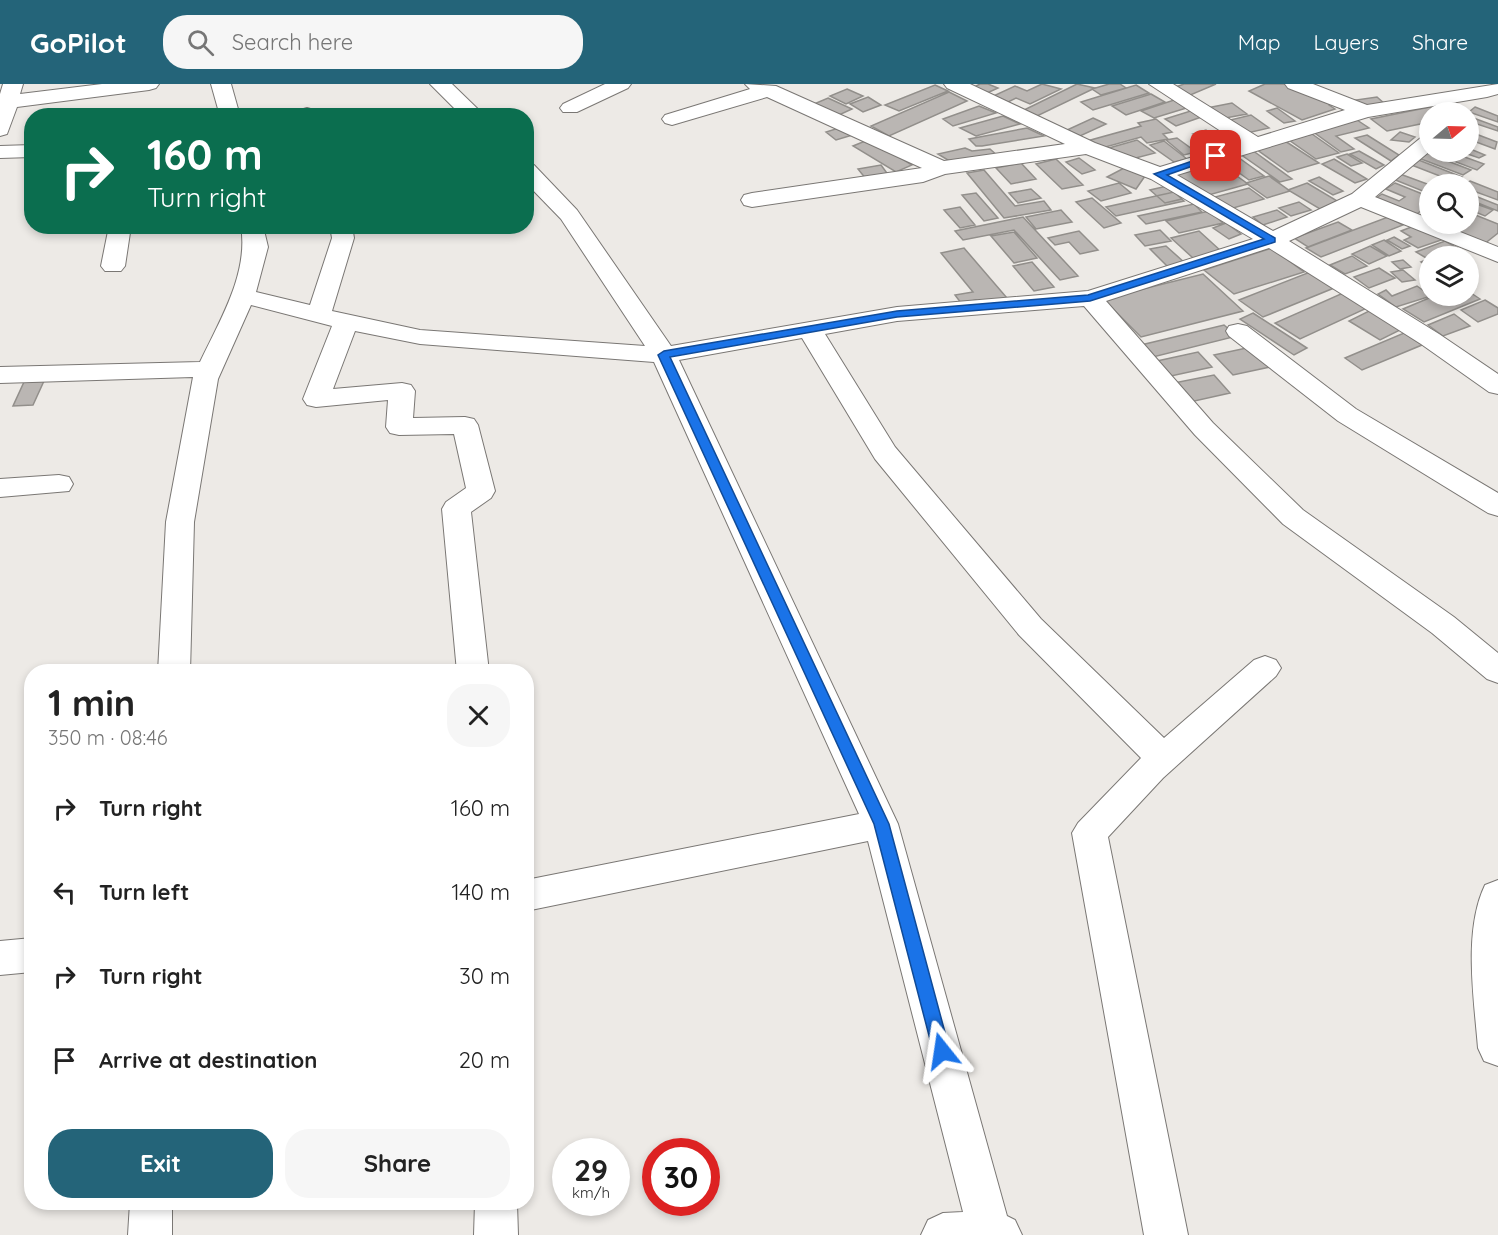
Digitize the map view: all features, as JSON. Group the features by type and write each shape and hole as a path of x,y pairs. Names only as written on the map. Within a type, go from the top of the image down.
{"street":[{"path":"0,130 10,93 149,84"},
{"path":"221,84 228,108"},
{"path":"440,84 466,108"},
{"path":"570,108 621,84"},
{"path":"954,84 1088,147 1159,174 1272,240 1430,339 1498,386"},
{"path":"1159,84 1255,144"},
{"path":"1295,84 1365,111"},
{"path":"672,119 762,87 941,168"},
{"path":"1159,174 1365,111 1481,89"},
{"path":"1466,102 1481,89"},
{"path":"752,200 923,175 941,168 1088,147"},
{"path":"243,296 346,322 420,337 664,355 897,314 1090,298 1272,240 1360,199 1419,149"},
{"path":"0,152 24,151"},
{"path":"534,178 569,215 664,355 881,824 995,1233 943,1235"},
{"path":"1360,199 1497,254"},
{"path":"113,266 119,234"},
{"path":"174,664 180,522 205,380 243,296 256,247 254,234"},
{"path":"319,315 343,238 342,234"},
{"path":"1090,298 1204,429 1293,517 1443,625 1498,671"},
{"path":"346,322 316,399 402,391 399,427 465,425 481,491 456,509 472,664"},
{"path":"810,330 885,453 1030,627 1163,758"},
{"path":"1238,331 1347,415 1498,506"},
{"path":"0,375 210,369"},
{"path":"0,488 58,484"},
{"path":"1166,1235 1090,833 1163,758 1264,668"},
{"path":"534,894 881,824"},
{"path":"1498,896 1490,957 1498,1048"},
{"path":"0,958 24,956"},
{"path":"150,1235 151,1210"},
{"path":"496,1210 496,1235"}],"building":[{"path":"980,84 998,88 985,94 972,88"},
{"path":"1042,84 1061,89 1030,104 1016,98 1002,105 989,98 1015,86 1027,91"},
{"path":"1077,84 1095,88 1035,117 1022,111"},
{"path":"1109,84 1120,84 1126,88 1101,95 1092,89"},
{"path":"1184,84 1216,84 1188,96 1173,88"},
{"path":"1265,84 1288,84 1333,102 1329,105 1335,109 1302,120 1249,91"},
{"path":"935,85 948,91 899,111 885,105"},
{"path":"1136,85 1149,93 1093,110 1081,102"},
{"path":"847,89 863,96 846,104 830,96"},
{"path":"949,92 967,101 889,136 871,126"},
{"path":"1151,94 1165,102 1126,115 1112,106"},
{"path":"868,97 881,105 863,112 850,104"},
{"path":"1377,97 1386,105 1364,107 1349,101"},
{"path":"828,98 852,109 839,115 814,104"},
{"path":"1180,98 1193,106 1154,118 1141,111"},
{"path":"1232,103 1247,114 1220,119 1207,108"},
{"path":"979,106 996,113 953,126 943,119"},
{"path":"1277,108 1295,121 1284,123 1267,111"},
{"path":"1197,109 1207,115 1176,126 1165,119"},
{"path":"1419,109 1419,124 1387,131 1371,119"},
{"path":"1479,109 1498,116 1498,122 1479,115"},
{"path":"1251,115 1269,128 1243,134 1226,121"},
{"path":"1003,116 1020,124 976,136 960,128"},
{"path":"1093,118 1106,124 1080,136 1067,130"},
{"path":"1156,119 1172,132 1163,134 1168,139 1147,143 1141,137 1102,148 1087,141 1141,126 1138,123"},
{"path":"1357,120 1369,128 1336,136 1354,149 1341,152 1312,131"},
{"path":"1479,120 1498,127 1498,131 1479,125"},
{"path":"845,126 856,134 836,140 826,132"},
{"path":"1027,128 1044,136 982,146 976,146 969,139"},
{"path":"1206,130 1228,145 1216,149 1193,134"},
{"path":"1400,132 1415,137 1409,142 1391,140"},
{"path":"1312,134 1339,153 1316,159 1289,140"},
{"path":"1367,135 1399,155 1391,161 1355,138"},
{"path":"1479,135 1497,142 1495,149 1479,143"},
{"path":"1177,138 1196,152 1184,155 1166,140"},
{"path":"870,139 912,165 896,172 853,146"},
{"path":"1137,140 1155,153 1132,159 1109,148"},
{"path":"1164,141 1187,159 1174,162 1150,145"},
{"path":"1285,141 1319,163 1288,172 1256,149"},
{"path":"965,148 972,151 990,149 999,157 956,165 938,154"},
{"path":"1252,150 1292,179 1280,182 1240,154"},
{"path":"1359,151 1384,165 1376,169 1350,154"},
{"path":"1347,154 1362,163 1351,166 1337,157"},
{"path":"1235,155 1264,176 1249,180 1220,159"},
{"path":"1079,158 1095,170 1082,174 1066,162"},
{"path":"1056,159 1083,185 1062,189 1036,164"},
{"path":"1334,159 1367,179 1355,183 1322,164"},
{"path":"1416,159 1454,174 1435,174 1409,164"},
{"path":"1217,162 1248,184 1205,196 1175,173"},
{"path":"1429,162 1450,162 1471,170 1460,174"},
{"path":"1456,162 1484,164 1477,170"},
{"path":"1021,163 1036,179 1011,184 996,168"},
{"path":"881,165 889,176 866,179 858,169"},
{"path":"1124,168 1145,176 1136,189 1107,177"},
{"path":"984,170 1015,206 1044,201 1051,210 1004,218 967,173"},
{"path":"1400,174 1419,181 1419,190 1393,179"},
{"path":"1269,176 1290,191 1267,198 1246,183"},
{"path":"1319,177 1343,191 1333,195 1309,181"},
{"path":"1119,183 1131,193 1101,201 1088,191"},
{"path":"1307,183 1339,202 1320,209 1288,190"},
{"path":"1395,183 1419,193 1419,212 1413,217 1373,200 1382,194 1399,201 1405,197 1386,189"},
{"path":"1479,185 1498,192 1498,200 1479,193"},
{"path":"1167,186 1182,199 1165,203 1150,190"},
{"path":"1249,188 1264,199 1230,209 1215,197"},
{"path":"1031,189 1041,198 1018,203 1009,193"},
{"path":"1174,192 1184,201 1116,216 1106,207"},
{"path":"976,193 998,218 984,221 962,195"},
{"path":"1092,198 1121,223 1104,228 1076,202"},
{"path":"1479,198 1498,205 1498,211 1479,203"},
{"path":"1299,202 1311,210 1291,216 1279,208"},
{"path":"1194,204 1202,212 1146,224 1138,216"},
{"path":"1479,205 1493,210 1485,216 1479,214"},
{"path":"960,207 975,225 960,228 944,210"},
{"path":"1061,210 1072,222 1036,229 1026,217"},
{"path":"1277,210 1287,217 1263,225 1253,217"},
{"path":"1209,211 1223,223 1179,233 1166,221"},
{"path":"1479,216 1498,224 1498,233 1483,245 1456,234 1479,234"},
{"path":"1023,217 1078,276 1060,280 1014,230 963,240 955,231"},
{"path":"1388,217 1403,225 1321,257 1306,248"},
{"path":"1338,222 1352,230 1308,247 1294,238"},
{"path":"1226,223 1241,234 1229,239 1213,228"},
{"path":"1419,224 1419,234 1436,234 1444,239 1418,248 1404,240 1411,237 1401,231"},
{"path":"1160,230 1171,241 1145,246 1135,235"},
{"path":"1079,231 1098,250 1080,254 1069,242 1055,245 1048,238"},
{"path":"1199,231 1221,251 1193,258 1171,238"},
{"path":"1014,232 1037,258 1014,263 991,236"},
{"path":"1394,237 1410,246 1402,249 1387,240"},
{"path":"1384,240 1401,251 1389,256 1372,245"},
{"path":"1445,241 1454,246 1432,246"},
{"path":"1166,246 1185,263 1168,267 1150,249"},
{"path":"1370,246 1387,256 1369,264 1352,254"},
{"path":"964,248 1007,298 980,304 976,300 961,303 955,295 973,292 941,253"},
{"path":"1272,248 1304,272 1234,294 1204,270"},
{"path":"1352,256 1367,266 1345,274 1330,265"},
{"path":"1403,260 1411,267 1400,269 1392,262"},
{"path":"1032,262 1054,287 1034,291 1013,266"},
{"path":"1379,268 1395,278 1369,288 1354,277"},
{"path":"1403,270 1415,280 1402,282 1391,272"},
{"path":"1310,272 1334,288 1263,317 1239,300"},
{"path":"1203,274 1243,311 1141,337 1103,299"},
{"path":"1417,286 1419,287 1419,300 1396,307 1378,294 1386,290 1392,296"},
{"path":"1343,293 1367,308 1300,339 1275,323"},
{"path":"1485,300 1498,308 1498,314 1478,322 1461,310 1471,306 1479,306 1479,302"},
{"path":"1419,302 1419,306 1463,306 1424,322 1403,309"},
{"path":"1371,310 1402,329 1380,340 1349,321"},
{"path":"1253,313 1307,348 1294,355 1240,319"},
{"path":"1454,314 1470,326 1443,336 1428,325"},
{"path":"1224,325 1237,336 1153,357 1141,345"},
{"path":"1404,333 1422,345 1362,370 1345,358"},
{"path":"1251,347 1270,367 1233,375 1214,355"},
{"path":"1198,352 1212,367 1171,376 1157,361"},
{"path":"1214,375 1230,393 1190,402 1174,383"},
{"path":"44,381 33,405 13,406 24,382"}],"route":[{"path":"942,1051 881,824 664,355 897,314 1090,298 1272,240 1159,174 1216,156"}]}
